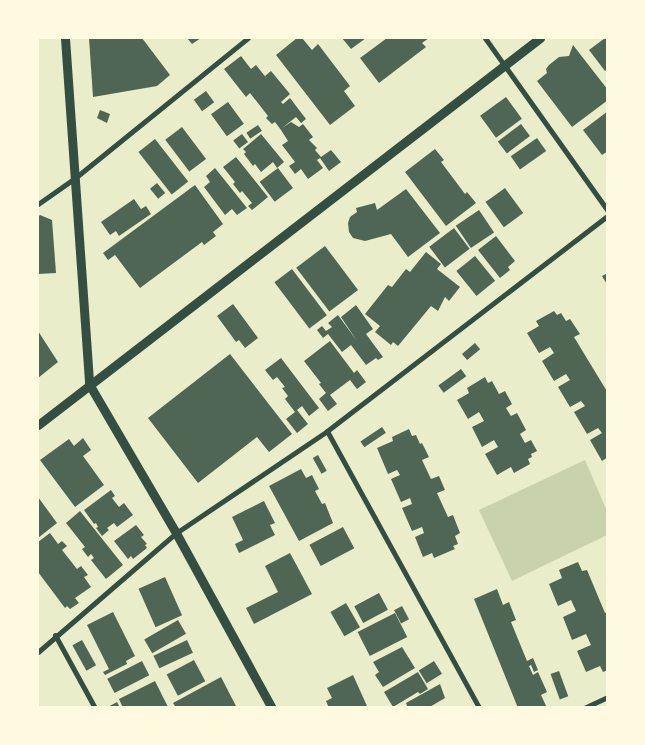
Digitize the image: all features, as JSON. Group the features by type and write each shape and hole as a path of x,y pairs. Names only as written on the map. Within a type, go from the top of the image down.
{"street":[{"path":"65,38 89,384 176,533 272,708"},
{"path":"38,204 75,178 248,38"},
{"path":"485,38 608,211"},
{"path":"38,425 540,38"},
{"path":"38,652 176,533 326,431 608,215"},
{"path":"326,431 479,708"},
{"path":"55,636 95,708"},
{"path":"584,708 608,697"}],"green space":[{"path":"585,460 607,511 607,535 512,581 479,510"}],"building":[{"path":"89,38 142,38 170,75 157,86 93,97"},
{"path":"187,38 201,38 192,44"},
{"path":"297,38 302,38 312,50 318,44 350,86 344,91 355,106 330,125 276,55"},
{"path":"342,38 366,38 351,49"},
{"path":"387,38 429,38 422,43 426,47 379,83 360,58"},
{"path":"605,38 608,39 608,69 605,71 589,50"},
{"path":"573,45 608,90 608,100 572,127 537,81 547,73 546,69 549,65 559,57 569,56"},
{"path":"241,56 251,69 256,65 268,80 265,76 271,71 290,94 281,102 283,104 290,98 306,119 301,123 296,117 282,128 291,122 299,127 303,124 313,137 309,140 317,148 315,150 321,157 331,150 341,162 329,171 320,158 317,160 323,168 308,179 301,169 295,174 289,166 295,162 282,145 288,141 281,130 275,122 272,124 266,118 268,116 250,93 246,97 224,69"},
{"path":"206,91 214,102 202,111 194,100"},
{"path":"506,97 522,119 496,138 480,116"},
{"path":"228,102 244,124 227,136 211,114"},
{"path":"100,110 110,114 107,123 97,118"},
{"path":"608,111 608,151 602,155 583,130"},
{"path":"521,124 530,136 507,153 498,141"},
{"path":"258,125 262,131 250,139 246,133"},
{"path":"182,127 206,159 189,172 165,140"},
{"path":"242,134 248,142 239,149 233,141"},
{"path":"261,134 284,162 277,168 273,162 261,172 255,164 253,166 244,154 246,152 243,149"},
{"path":"537,138 546,151 520,169 511,156"},
{"path":"155,139 188,182 172,194 138,152"},
{"path":"435,149 444,160 441,162 465,194 467,192 476,203 446,226 405,172"},
{"path":"236,157 268,197 252,210 248,206 252,203 242,191 240,193 233,184 235,182 223,167"},
{"path":"215,168 247,208 237,215 232,209 225,215 204,187 210,182 206,176"},
{"path":"278,168 293,188 275,202 260,182"},
{"path":"157,183 165,193 158,199 150,189"},
{"path":"195,185 223,224 213,232 216,236 204,245 202,242 140,288 115,255 108,260 103,253"},
{"path":"505,188 523,213 504,227 486,202"},
{"path":"406,189 440,233 408,257 391,234 365,241 353,238 349,232 348,223 350,217 357,212 356,208 375,203 377,210"},
{"path":"134,199 141,209 146,206 151,214 119,236 116,231 110,235 101,222"},
{"path":"479,210 494,232 471,248 456,226"},
{"path":"40,215 52,220 56,273 38,274 38,217"},
{"path":"454,228 470,249 445,267 429,247"},
{"path":"496,236 515,261 508,267 510,270 500,278 478,250"},
{"path":"325,246 358,290 329,312 296,268"},
{"path":"426,252 441,264 437,269 460,287 449,301 445,297 438,311 431,306 398,346 393,342 391,345 375,332 380,326 365,314 388,285 392,287 406,269 410,272"},
{"path":"475,256 495,281 476,296 456,271"},
{"path":"292,269 327,315 309,329 274,282"},
{"path":"608,273 608,286 602,276"},
{"path":"233,304 258,338 245,348 239,340 236,342 217,316"},
{"path":"356,305 373,329 366,334 383,357 378,360 376,358 366,365 351,345 342,352 328,334 323,338 317,330 322,326 326,331 332,327 328,323 338,315 357,341 341,317"},
{"path":"554,311 557,315 561,313 566,321 570,319 580,334 574,337 608,393 608,457 602,461 590,440 602,433 598,428 587,434 574,412 585,406 581,401 570,407 558,387 570,380 566,374 554,381 542,361 554,353 550,347 539,353 527,333 539,326 536,321"},
{"path":"38,331 58,362 38,378"},
{"path":"330,341 354,373 357,370 366,382 357,389 350,380 330,395 337,404 328,411 319,399 326,393 319,384 321,383 304,361"},
{"path":"475,343 480,349 467,360 462,354"},
{"path":"230,354 292,434 269,452 257,437 198,483 148,418"},
{"path":"281,358 319,408 309,416 302,406 297,410 308,424 297,433 286,419 295,412 285,399 288,396 282,388 285,387 277,377 273,380 265,370"},
{"path":"461,369 466,376 444,393 438,385"},
{"path":"485,377 488,383 492,381 499,394 505,391 512,404 506,408 511,416 517,413 526,430 520,434 525,443 531,440 537,451 531,454 532,457 528,459 530,464 514,473 511,467 497,475 485,454 498,447 494,440 482,447 472,427 484,421 479,412 468,419 457,400 469,393 467,388"},
{"path":"382,427 386,433 364,447 360,442"},
{"path":"409,429 412,436 416,435 420,444 422,443 429,457 422,460 431,479 439,476 445,490 437,493 448,517 453,515 460,533 455,536 458,544 453,546 455,549 434,558 432,553 423,557 415,537 424,533 422,527 412,531 402,508 412,504 410,498 401,502 391,479 400,475 397,470 388,474 377,448 393,441 392,437"},
{"path":"83,438 91,450 83,456 104,485 75,507 40,460 69,439 74,446"},
{"path":"318,455 327,471 321,474 313,458"},
{"path":"301,469 306,478 312,475 319,489 315,491 322,504 325,503 333,523 299,541 269,486"},
{"path":"111,490 115,496 112,498 119,507 124,503 133,515 117,527 114,523 107,528 109,530 102,536 96,528 98,527 96,523 94,524 84,510"},
{"path":"38,497 57,523 38,538"},
{"path":"264,501 275,523 270,525 275,535 239,553 235,544 243,540 232,517"},
{"path":"80,511 123,565 106,579 91,560 94,558 91,554 88,557 82,549 85,547 66,523"},
{"path":"136,525 144,535 141,537 147,544 145,545 147,548 133,559 131,556 128,559 114,541"},
{"path":"343,527 354,548 321,566 309,545"},
{"path":"50,533 58,544 62,541 67,546 62,550 77,569 81,566 88,575 84,577 91,587 75,598 79,603 70,609 67,606 65,608 38,572 38,542"},
{"path":"290,553 312,594 254,624 246,608 278,592 265,566"},
{"path":"578,562 582,571 587,570 605,613 608,612 608,670 603,672 600,666 586,672 577,651 591,645 586,634 572,640 563,617 576,611 571,600 558,606 549,584 562,578 559,570"},
{"path":"165,577 182,615 156,627 139,589"},
{"path":"497,589 503,605 509,602 516,620 511,622 527,661 533,658 538,670 534,672 531,665 529,666 533,675 538,672 547,692 541,695 547,708 518,708 474,599"},
{"path":"379,593 388,610 363,623 354,606"},
{"path":"346,603 360,627 344,636 330,612"},
{"path":"402,606 409,619 401,623 394,610"},
{"path":"113,612 135,656 126,661 127,664 105,675 103,672 109,669 87,625"},
{"path":"395,613 407,637 370,656 358,632"},
{"path":"178,620 186,634 152,653 144,640"},
{"path":"82,640 96,665 86,671 72,645"},
{"path":"187,640 193,653 159,668 153,656"},
{"path":"402,647 415,668 383,687 375,675 379,672 373,662"},
{"path":"194,660 205,681 178,696 167,675"},
{"path":"142,661 149,675 115,693 107,679"},
{"path":"434,661 442,674 427,683 419,671"},
{"path":"559,671 568,696 560,699 551,674"},
{"path":"418,672 428,689 420,694 418,692 393,707 384,692"},
{"path":"353,675 367,706 329,708 326,701 332,698 327,688"},
{"path":"221,677 237,708 171,708 175,706 173,703"},
{"path":"155,681 168,707 123,708 119,699"},
{"path":"440,684 445,698 428,708 408,708 406,703"},
{"path":"117,702 120,708 106,708"}]}
